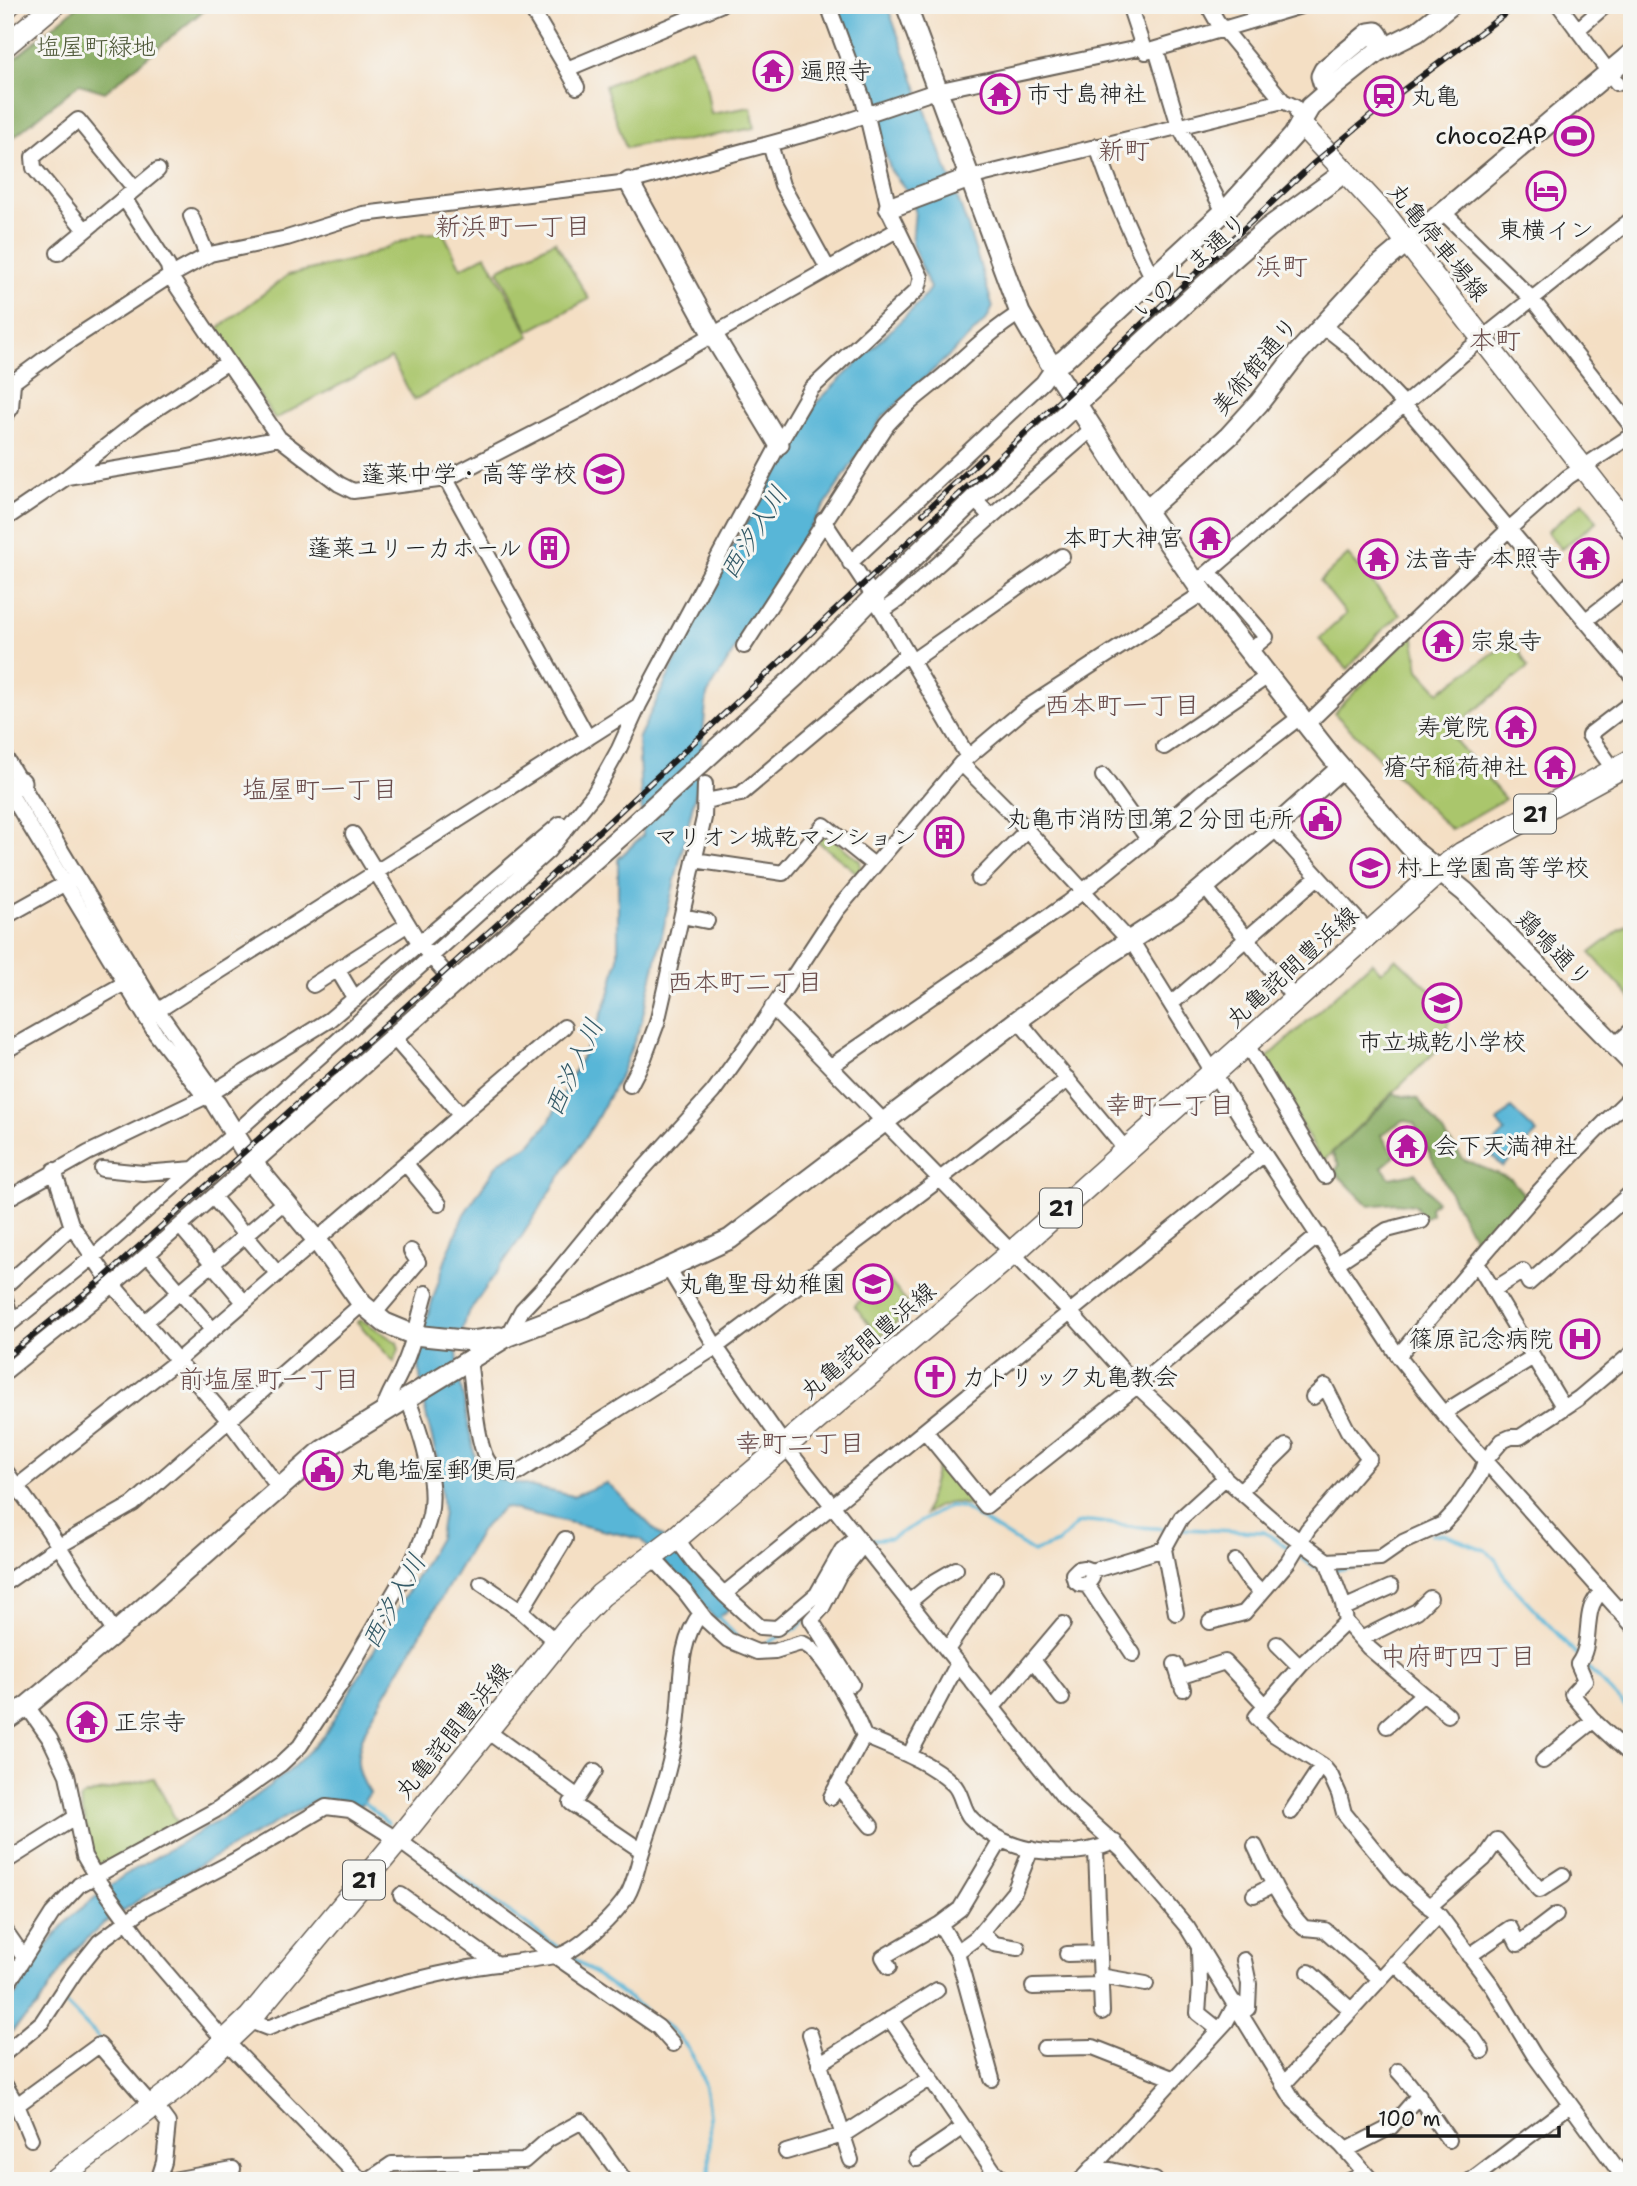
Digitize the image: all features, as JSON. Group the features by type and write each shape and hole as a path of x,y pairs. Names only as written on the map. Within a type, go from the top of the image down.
{"main road":[{"path":"5,9 9,5"},
{"path":"5,47 54,5"},
{"name":"丸亀停車場線","path":"1301,124 1345,172 1482,339 1632,530"},
{"name":"丸亀詫間豊浜線","path":"54,2181 177,2087 247,2021 557,1643 601,1595 676,1538 1012,1253 1440,870 1462,853 1623,765"}],"street":[{"path":"529,5 577,87"},
{"path":"567,69 720,5"},
{"path":"9,1325 93,1257 235,1133 548,851 594,794 619,750 639,705 811,389 918,289 921,277 889,208 867,114 828,5"},
{"name":"鶏鳴通り","path":"906,5 930,92 961,180 1020,313 1076,406 1146,511 1203,583 1248,651 1303,721 1414,851 1465,892 1632,1063"},
{"path":"1129,5 1149,48 1179,127 1224,212"},
{"path":"1208,5 1224,29 1283,101 1295,107 1301,124"},
{"path":"5,416 11,408 13,382 62,346 170,276 207,256 287,238 363,214 629,182 824,129 930,92 1149,48 1304,5"},
{"path":"1327,80 1408,38 1451,5"},
{"path":"1559,5 1613,77"},
{"path":"1577,30 1606,5"},
{"path":"850,563 1043,382 1054,366 1064,360 1224,212 1301,124 1308,96 1327,80 1372,32 1382,28 1413,30 1427,23"},
{"path":"1372,32 1376,32 1381,38 1377,52"},
{"name":"美術館通り","path":"1146,511 1229,436 1322,325 1368,275 1613,77 1632,53"},
{"path":"889,208 961,180 1283,101"},
{"path":"85,230 34,168 33,157 78,120 130,194 168,266 170,276 279,438 339,484 353,491 446,479 584,408 897,230"},
{"path":"770,144 782,185 828,269"},
{"path":"1097,146 1115,200 1152,276"},
{"path":"58,253 158,170"},
{"name":"いのくま通り","path":"252,1162 630,828 703,774 796,676 878,604 974,499 1257,237 1345,172"},
{"path":"629,182 713,335 779,444"},
{"path":"1443,212 1532,299 1632,427"},
{"path":"191,216 207,256"},
{"path":"508,1336 522,1310 554,1276 626,1188 713,1092 837,910 965,760 1026,708 1203,583 1404,404 1632,219"},
{"path":"744,646 887,425 906,403 1020,313"},
{"path":"1322,325 1350,347 1404,404 1632,676"},
{"path":"5,519 67,477 138,421 228,362"},
{"path":"878,604 898,600 1092,429"},
{"path":"831,1066 1028,931 1148,839 1202,792 1303,721 1568,477 1632,435"},
{"path":"67,477 204,454 279,438"},
{"path":"446,479 588,738"},
{"path":"974,499 991,517"},
{"path":"824,520 910,657 965,760 1130,941 1264,1154 1398,1356 1443,1413 1602,1592 1625,1607 1632,1625"},
{"path":"705,801 741,794 910,657 1062,556"},
{"path":"1586,620 1632,584"},
{"path":"1164,747 1268,676"},
{"path":"1623,765 1589,735 1632,702"},
{"path":"152,1014 639,705"},
{"path":"5,757 10,787 65,883 152,1014 210,1085 211,1098 252,1162 316,1239 368,1309 385,1324 467,1354"},
{"path":"5,1721 115,1633 323,1450 411,1395 467,1354 584,1307 730,1239 1018,1020 1178,909 1275,828 1341,768"},
{"path":"631,1085 657,1023 682,916 704,818 703,774"},
{"path":"1103,776 1148,839"},
{"path":"10,787 78,876 131,980"},
{"path":"5,1200 54,1170 211,1098 329,1020 541,842 594,794"},
{"path":"694,860 783,873 824,825 874,865"},
{"path":"1275,828 1369,933"},
{"path":"979,879 1027,830"},
{"path":"353,834 420,944 454,983"},
{"path":"5,917 78,876"},
{"path":"1171,1004 1318,877"},
{"path":"1205,887 1296,999"},
{"path":"682,916 707,921"},
{"path":"313,985 408,923"},
{"path":"337,969 355,999"},
{"path":"5,1051 131,980"},
{"path":"772,1007 1208,1455 1224,1478 1297,1547 1329,1567 1345,1615 1362,1639 1448,1715"},
{"path":"1018,1020 1126,1150"},
{"path":"11,1492 178,1360 564,1027"},
{"path":"1614,1046 1632,1030"},
{"path":"394,1038 461,1115"},
{"path":"1246,1042 1325,1176"},
{"path":"467,1354 485,1457 497,1470 516,1474 716,1346 940,1179 1068,1079"},
{"path":"1398,1356 1591,1134 1632,1096"},
{"path":"724,1594 1264,1154"},
{"path":"5,1371 113,1286 252,1162"},
{"path":"406,1164 439,1204"},
{"path":"102,1169 143,1173 194,1169"},
{"path":"54,1170 72,1226 113,1286 230,1422 279,1488"},
{"path":"1493,1290 1523,1271 1529,1283 1632,1192"},
{"path":"212,1198 277,1273"},
{"path":"145,1322 284,1202"},
{"path":"1337,1263 1387,1230 1422,1221"},
{"path":"5,1286 72,1226"},
{"path":"180,1226 244,1301"},
{"path":"925,1431 986,1506 1319,1235"},
{"path":"5,1583 59,1546 133,1504 368,1309 418,1262 411,1251"},
{"path":"148,1255 212,1329"},
{"path":"1477,1263 1564,1408"},
{"path":"669,1269 716,1346 785,1446 834,1504 860,1541 1065,1799 1115,1842 1187,1927 1294,2101 1320,2123 1368,2177 1349,2181"},
{"path":"383,1412 387,1396 403,1368 416,1335 426,1293"},
{"path":"5,1298 9,1325"},
{"path":"1329,1567 1380,1558 1403,1542 1443,1524 1465,1498 1480,1475 1485,1461 1502,1441 1520,1437 1579,1398 1632,1353"},
{"path":"1443,1413 1533,1357"},
{"path":"1210,1622 1244,1613 1308,1530 1369,1458 1348,1431 1325,1386 1313,1397"},
{"path":"5,1988 52,1914 79,1885 97,1879 216,1810 281,1764 310,1733 412,1562 423,1538 430,1514 432,1488 411,1395"},
{"path":"1240,1491 1286,1446"},
{"path":"5,1470 11,1492 59,1546 115,1633"},
{"path":"1176,1613 1167,1543 1180,1521 1224,1478"},
{"path":"676,1538 696,1565 760,1627 777,1629 817,1594 842,1550 860,1541"},
{"path":"521,1611 565,1539"},
{"path":"852,1684 811,1620 822,1608 860,1541"},
{"path":"1133,1654 1087,1585 1092,1578 1092,1571 1167,1543"},
{"path":"652,1557 728,1640 757,1653 801,1643 812,1648 836,1682 864,1736 933,1769 956,1786 968,1816 1001,1840 1058,1854 1096,1850 1115,1842"},
{"path":"1235,1561 1261,1593"},
{"path":"909,1602 932,1583 956,1569"},
{"path":"947,1650 995,1579"},
{"path":"481,1583 521,1611 557,1643"},
{"path":"1391,1587 1345,1615 1256,1717 1273,1734 1322,1766 1331,1776 1344,1813 1397,1878 1434,1911 1493,1987 1534,2055 1627,2179"},
{"path":"1602,1592 1591,1606 1586,1651 1580,1661 1585,1680 1573,1693 1594,1720 1632,1756"},
{"path":"1362,1639 1417,1611 1430,1598"},
{"path":"247,2021 268,2028 313,2010 454,1972 562,1955 628,1895 666,1775 678,1717 679,1680 688,1634 701,1613"},
{"path":"993,1707 1063,1624"},
{"path":"1277,1644 1299,1666"},
{"path":"1033,1660 1062,1698"},
{"path":"1179,1677 1225,1661 1266,1706"},
{"path":"913,1748 958,1663"},
{"path":"1387,1726 1423,1694"},
{"path":"27,1706 50,1739 67,1775 84,1856 97,1879 157,1962 216,2031 357,2178 393,2164 524,2161 549,2139 582,2121 625,2181"},
{"path":"1543,1761 1594,1720"},
{"path":"487,1731 578,1797 594,1771"},
{"path":"864,1736 834,1791 871,1827"},
{"path":"1291,1812 1322,1766"},
{"path":"571,1803 593,1825 642,1851"},
{"path":"5,2053 42,2022 75,1972 100,1942 127,1921 146,1907 234,1861 326,1807 350,1810 398,1840 562,1955 603,1997 673,2044"},
{"path":"5,1862 76,1817"},
{"path":"889,1967 883,1957 940,1924 960,1909 1001,1840"},
{"path":"1283,2085 1394,1963 1434,1911 1484,1859 1497,1840 1540,1891 1563,1875"},
{"path":"1255,1846 1290,1914 1304,1928 1325,1930 1380,1979"},
{"path":"957,1952 981,1932 1014,1892 1031,1849"},
{"path":"1096,1850 1102,2012"},
{"path":"1254,1895 1274,1885"},
{"path":"401,1895 497,1964"},
{"path":"1469,1956 1510,1928 1518,1944 1556,1915"},
{"path":"940,1924 957,1952 959,1981 983,2028 992,2080"},
{"path":"5,1930 23,1956"},
{"path":"981,1932 993,1944 1018,1948"},
{"path":"1199,1944 1201,1964 1198,2013 1218,2029"},
{"path":"1067,1954 1100,1952"},
{"path":"1080,2181 1218,2029 1239,2008 1248,2008 1249,1984 1244,1960"},
{"path":"1394,1963 1474,2039 1482,2051"},
{"path":"1309,1972 1351,2010"},
{"path":"1033,1987 1101,1981 1146,1984"},
{"path":"819,2064 937,1990"},
{"path":"890,2020 993,2170 1005,2181"},
{"path":"810,2034 851,2160"},
{"path":"17,2105 99,2045 168,2123 164,2162 158,2181"},
{"path":"1044,2048 1093,2047 1172,2078"},
{"path":"1398,2071 1419,2095 1449,2140"},
{"path":"786,2152 802,2153 843,2135 931,2078"},
{"path":"5,2085 17,2105 31,2139"},
{"path":"1346,2150 1391,2127 1419,2095"},
{"path":"1470,2181 1570,2105"},
{"path":"917,2159 964,2127"},
{"path":"466,2162 466,2181"},
{"path":"1093,2166 1155,2180"},
{"path":"167,2181 233,2169"}],"green space":[{"name":"塩屋町緑地","path":"79,5 210,5 105,92 79,84 5,144 5,66"},
{"path":"691,48 705,80 711,114 751,107 755,128 626,148 605,86"},
{"path":"443,232 461,268 486,255 530,336 414,400 391,358 275,419 216,330 288,275 360,258 420,234"},
{"path":"555,241 589,299 529,331 498,270"},
{"path":"1583,502 1597,521 1561,549 1547,532"},
{"path":"1348,555 1400,615 1377,635 1348,669 1319,639 1346,614 1320,581"},
{"path":"1413,633 1419,670 1439,692 1513,639 1528,668 1448,732 1505,799 1451,830 1334,713"},
{"path":"821,835 828,835 860,861 861,869 857,873 816,840"},
{"path":"1632,921 1632,999 1590,953"},
{"path":"1396,958 1454,1012 1450,1016 1442,1045 1322,1162 1265,1060 1372,962 1381,972"},
{"path":"1394,1094 1418,1099 1464,1160 1511,1179 1527,1198 1480,1251 1414,1123 1403,1120 1381,1135 1395,1156 1382,1167 1390,1178 1415,1173 1436,1201 1430,1207 1431,1214 1424,1218 1415,1205 1395,1203 1369,1206 1335,1172 1339,1165 1332,1153"},
{"path":"888,1279 912,1309 879,1337 854,1305"},
{"path":"360,1320 397,1342 399,1350 394,1362 357,1322"},
{"path":"940,1456 981,1507 978,1509 951,1503 938,1506 925,1514"},
{"path":"154,1778 178,1824 109,1862 94,1864 80,1799"}],"water":[{"name":"西汐入川","path":"835,5 887,5 968,227 993,307 987,319 971,335 882,418 789,560 707,695 698,783 641,1024 621,1074 594,1124 467,1315 457,1352 476,1462 485,1476 573,1496 606,1483 685,1560 729,1609 715,1619 640,1539 504,1507 481,1530 368,1724 359,1751 358,1767 370,1793 360,1806 337,1800 313,1802 146,1895 101,1926 72,1953 38,2006 5,2038 5,2006 16,1995 35,1961 72,1916 123,1876 232,1813 289,1771 324,1736 439,1538 443,1511 439,1467 420,1377 419,1359 424,1327 447,1255 464,1214 499,1162 531,1144 549,1122 596,1028 609,995 618,958 618,859 643,835 638,739 718,573 817,402 919,303 930,288 912,244 915,210 909,193 891,171"},
{"path":"1511,1108 1537,1133 1503,1167 1487,1150 1505,1132 1497,1122"}],"waterway":[{"path":"866,1540 891,1538 949,1506 962,1507 1033,1552 1058,1543 1077,1524 1090,1521 1170,1529"},
{"path":"1181,1529 1264,1532 1291,1549"},
{"path":"1431,1535 1444,1534 1485,1550 1495,1558 1506,1579 1578,1656"},
{"path":"1297,1554 1312,1566 1326,1570"},
{"path":"1334,1570 1365,1566"},
{"path":"716,1615 737,1637"},
{"path":"763,1645 799,1627 806,1618"},
{"path":"1583,1662 1632,1714"},
{"path":"360,1799 388,1823"},
{"path":"418,1846 560,1949"},
{"path":"569,1955 645,2010"},
{"path":"63,2001 101,2040"},
{"path":"663,2023 693,2056 701,2075 709,2115 709,2181"}],"railway":[{"path":"5,1358 105,1277 541,885 1314,163 1390,100 1517,5"},
{"path":"923,514 984,456"}],"place":[{"name":"遍照寺","path":"773,71"},
{"name":"市寸島神社","path":"1000,94"},
{"name":"丸亀","path":"1384,96"},
{"name":"chocoZAP","path":"1574,136"},
{"name":"東横イン","path":"1546,191"},
{"name":"蓬莱中学・高等学校","path":"604,474"},
{"name":"本町大神宮","path":"1210,538"},
{"name":"蓬莱ユリーカホール","path":"549,548"},
{"name":"本照寺","path":"1589,558"},
{"name":"法音寺","path":"1378,559"},
{"name":"宗泉寺","path":"1443,641"},
{"name":"寿覚院","path":"1516,727"},
{"name":"瘡守稲荷神社","path":"1555,767"},
{"name":"丸亀市消防団第２分団屯所","path":"1321,819"},
{"name":"マリオン城乾マンション","path":"944,837"},
{"name":"村上学園高等学校","path":"1370,868"},
{"name":"市立城乾小学校","path":"1442,1003"},
{"name":"会下天満神社","path":"1407,1146"},
{"name":"丸亀聖母幼稚園","path":"873,1284"},
{"name":"篠原記念病院","path":"1580,1339"},
{"name":"カトリック丸亀教会","path":"935,1377"},
{"name":"丸亀塩屋郵便局","path":"323,1470"},
{"name":"正宗寺","path":"87,1722"}],"district":[{"name":"新町","path":"1124,149"},
{"name":"新浜町一丁目","path":"513,225"},
{"name":"浜町","path":"1282,265"},
{"name":"本町","path":"1495,339"},
{"name":"西本町一丁目","path":"1122,704"},
{"name":"塩屋町一丁目","path":"320,788"},
{"name":"西本町二丁目","path":"745,981"},
{"name":"幸町一丁目","path":"1170,1104"},
{"name":"前塩屋町一丁目","path":"269,1378"},
{"name":"幸町二丁目","path":"800,1442"},
{"name":"中府町四丁目","path":"1458,1655"}]}
